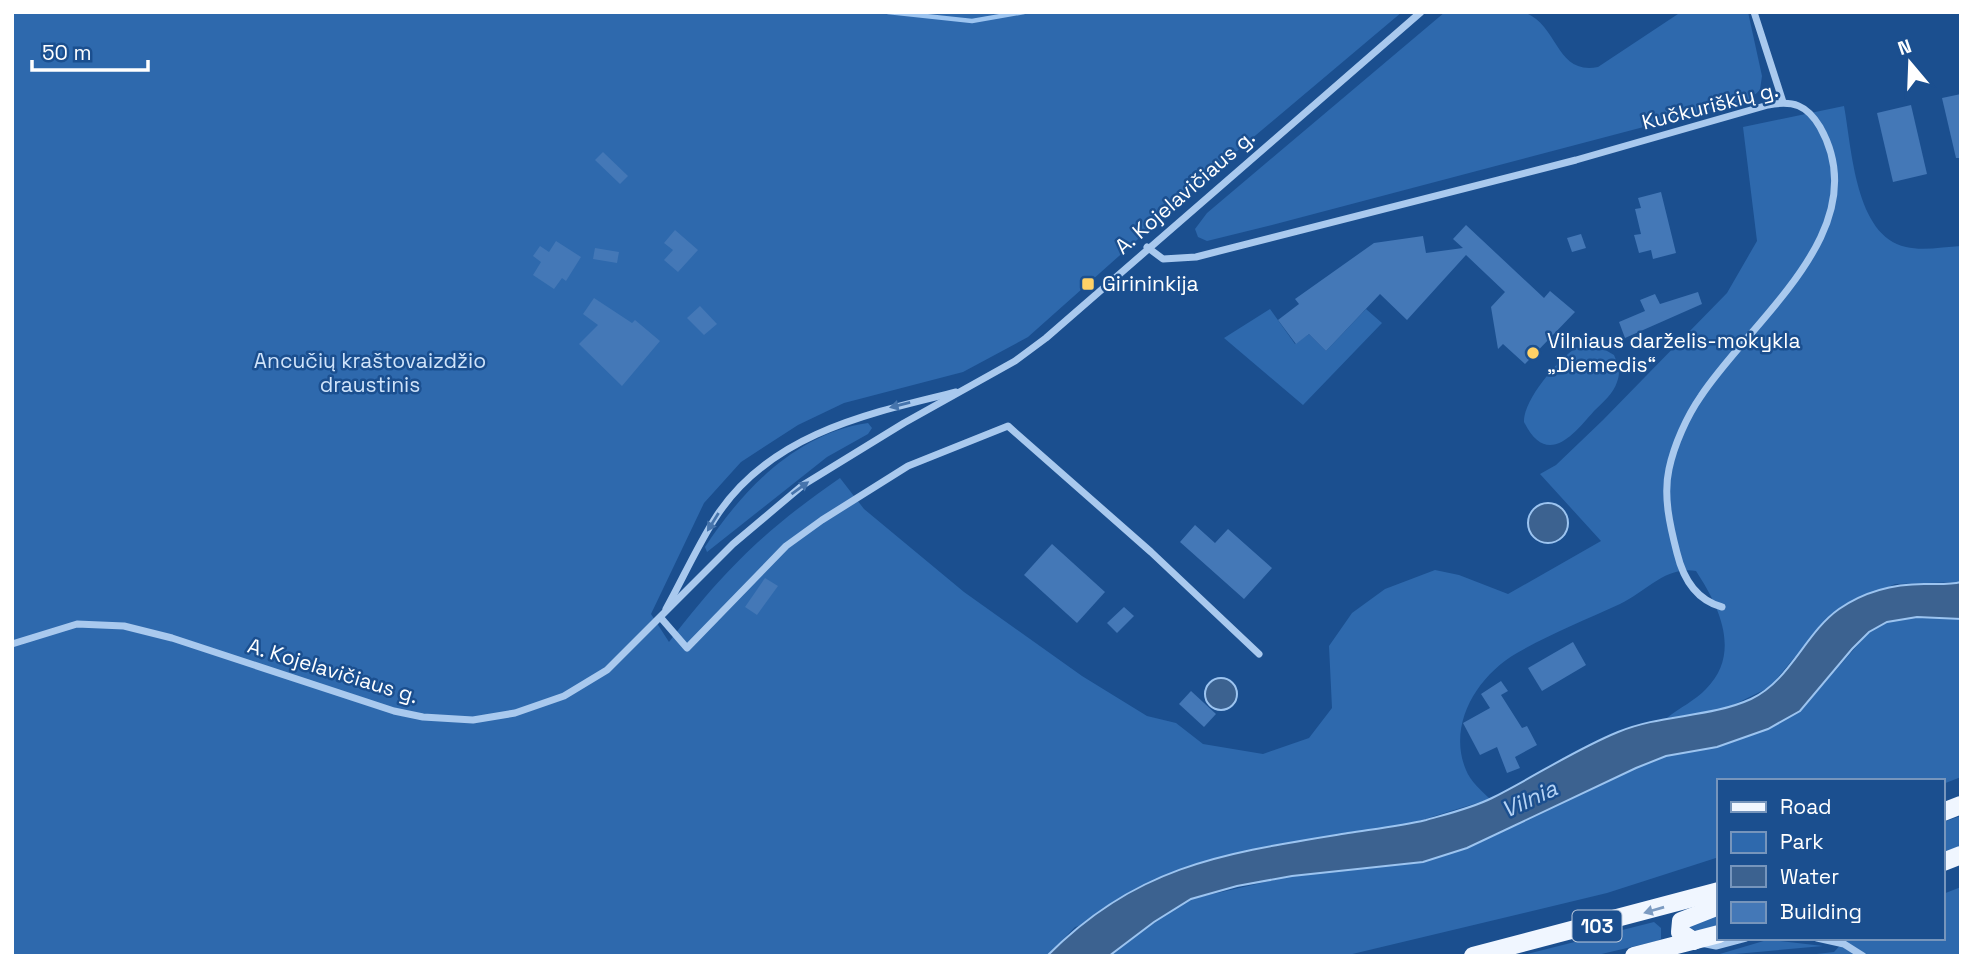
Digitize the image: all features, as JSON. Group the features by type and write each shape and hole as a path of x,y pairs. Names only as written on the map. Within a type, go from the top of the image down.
{"main road":[{"name":"103","path":"1473,956 1717,892"},
{"path":"1694,941 1679,932 1681,920 1717,907"},
{"name":"103","path":"1634,956 1717,935"}],"street":[{"name":"A. Kojelavičiaus g.","path":"12,644 77,624 124,626 172,638 394,711 423,717 472,720 536,706 585,686 607,670 733,544 803,485 840,460 1015,361 1046,338 1147,247 1420,12"},
{"path":"1754,12 1783,102"},
{"name":"Kučkuriškių g.","path":"1147,247 1163,259 1208,255 1576,160 1783,102 1801,104 1816,120 1832,155 1833,198 1823,233 1811,258 1701,396 1669,469 1666,498 1680,565 1698,594 1711,604 1722,607"},
{"name":"A. Kojelavičiaus g.","path":"661,618 714,519 738,489 768,460 842,422 967,389"},
{"path":"661,618 687,648 747,583 786,546 822,520 908,466 1009,426 1152,552 1259,654"},
{"path":"1694,941 1716,946 1738,940"},
{"path":"1836,940 1863,956"}],"green space":[{"path":"1499,10 1526,13 1545,28 1565,57 1584,68 1598,67 1681,12 1748,12 1762,76 1760,90 1750,99 1272,225 1207,241 1198,237 1195,229 1207,213 1445,12"},
{"name":"Ancučių kraštovaizdžio draustinis","path":"12,12 1402,12 1237,151 1028,337 963,372 844,403 798,425 741,462 704,503 651,614 669,642 747,552 790,515 840,478 864,509 964,592 1082,676 1147,716 1176,723 1203,744 1263,754 1309,738 1332,708 1329,646 1352,613 1385,589 1435,570 1459,575 1508,594 1601,541 1540,474 1556,465 1603,420 1727,293 1757,241 1743,127 1844,106 1859,188 1866,209 1876,226 1889,240 1906,247 1926,249 1961,246 1961,582 1895,584 1839,609 1818,629 1770,687 1731,706 1703,714 1667,718 1706,689 1717,675 1725,645 1719,614 1696,571 1685,570 1665,576 1620,604 1517,653 1489,675 1478,688 1463,719 1461,753 1470,778 1490,799 1075,927 1047,956 12,956"},
{"path":"1270,309 1295,344 1309,334 1326,351 1366,309 1382,323 1303,405 1224,338"},
{"path":"1595,344 1614,355 1619,372 1615,386 1569,437 1551,445 1542,443 1533,436 1524,422 1529,404 1542,383 1566,356 1578,347"},
{"path":"868,423 872,428 868,434 827,457 707,552 705,547 720,525 774,467 818,438"},
{"path":"1917,617 1961,619 1961,777 1945,783 1945,779 1717,779 1717,858 1607,893 1344,956 1109,956 1154,922 1191,899 1292,876 1423,862 1467,848 1666,756 1717,747 1800,711 1869,632 1887,622"},
{"path":"1961,816 1961,846 1945,852 1945,821"},
{"path":"1961,887 1961,956 1799,956 1834,952 1845,940 1945,940 1945,893"},
{"path":"1717,912 1717,926 1697,931 1690,928 1690,925"},
{"path":"1654,922 1661,928 1661,939 1657,941 1593,956 1519,956"},
{"path":"1767,940 1823,946 1713,956"}],"water":[{"path":"1548,503 1556,504 1562,509 1567,515 1567,531 1562,537 1556,542 1548,543 1540,542 1534,537 1529,531 1528,523 1529,515 1534,509 1540,504"},
{"name":"Vilnia","path":"1961,582 1961,619 1917,617 1887,622 1869,632 1800,711 1768,729 1717,747 1666,756 1467,848 1423,862 1292,876 1237,886 1191,899 1154,922 1109,956 1047,956 1081,925 1115,901 1150,882 1223,856 1417,822 1476,805 1618,732 1651,722 1719,710 1751,699 1776,681 1827,619 1859,598 1901,585"},
{"path":"1221,678 1232,683 1237,694 1232,705 1221,710 1210,705 1205,694 1210,683"}],"building":[{"path":"1961,94 1961,158 1956,158 1942,98"},
{"path":"1911,105 1927,174 1893,182 1877,113"},
{"path":"603,152 628,176 620,184 595,160"},
{"path":"1661,192 1676,253 1653,259 1651,250 1639,253 1634,235 1641,234 1635,209 1641,208 1638,198"},
{"path":"1466,225 1544,298 1550,291 1575,312 1525,364 1503,344 1498,349 1491,307 1505,292 1466,255 1407,320 1380,294 1326,351 1309,334 1296,344 1278,320 1299,304 1295,299 1374,243 1423,236 1426,253 1463,248 1453,239"},
{"path":"675,230 698,250 678,272 664,260 673,250 664,243"},
{"path":"1581,234 1586,248 1572,252 1567,238"},
{"path":"556,241 581,257 566,281 562,278 554,289 533,275 541,262 533,256 540,246 549,252"},
{"path":"595,248 619,252 617,263 593,259"},
{"path":"1698,292 1702,304 1625,338 1619,322 1645,311 1640,300 1655,294 1660,304"},
{"path":"594,298 632,323 635,320 660,341 622,386 579,344 598,325 583,314"},
{"path":"700,306 717,324 704,335 687,318"},
{"path":"1195,525 1215,543 1228,529 1272,568 1244,599 1180,542"},
{"path":"1052,544 1105,592 1077,623 1024,575"},
{"path":"765,578 778,586 757,615 745,607"},
{"path":"1124,607 1134,616 1117,633 1107,623"},
{"path":"1573,642 1586,665 1542,691 1528,668"},
{"path":"1501,681 1508,691 1501,695 1522,728 1527,726 1537,745 1515,757 1520,768 1507,773 1497,747 1480,755 1463,723 1490,708 1481,694"},
{"path":"1191,691 1216,714 1204,727 1179,704"}],"waterway":[{"path":"888,12 972,21 1024,12"}],"place":[{"name":"Girininkija","path":"1088,284"},
{"name":"Vilniaus darželis-mokykla „Diemedis“","path":"1533,353"}]}
